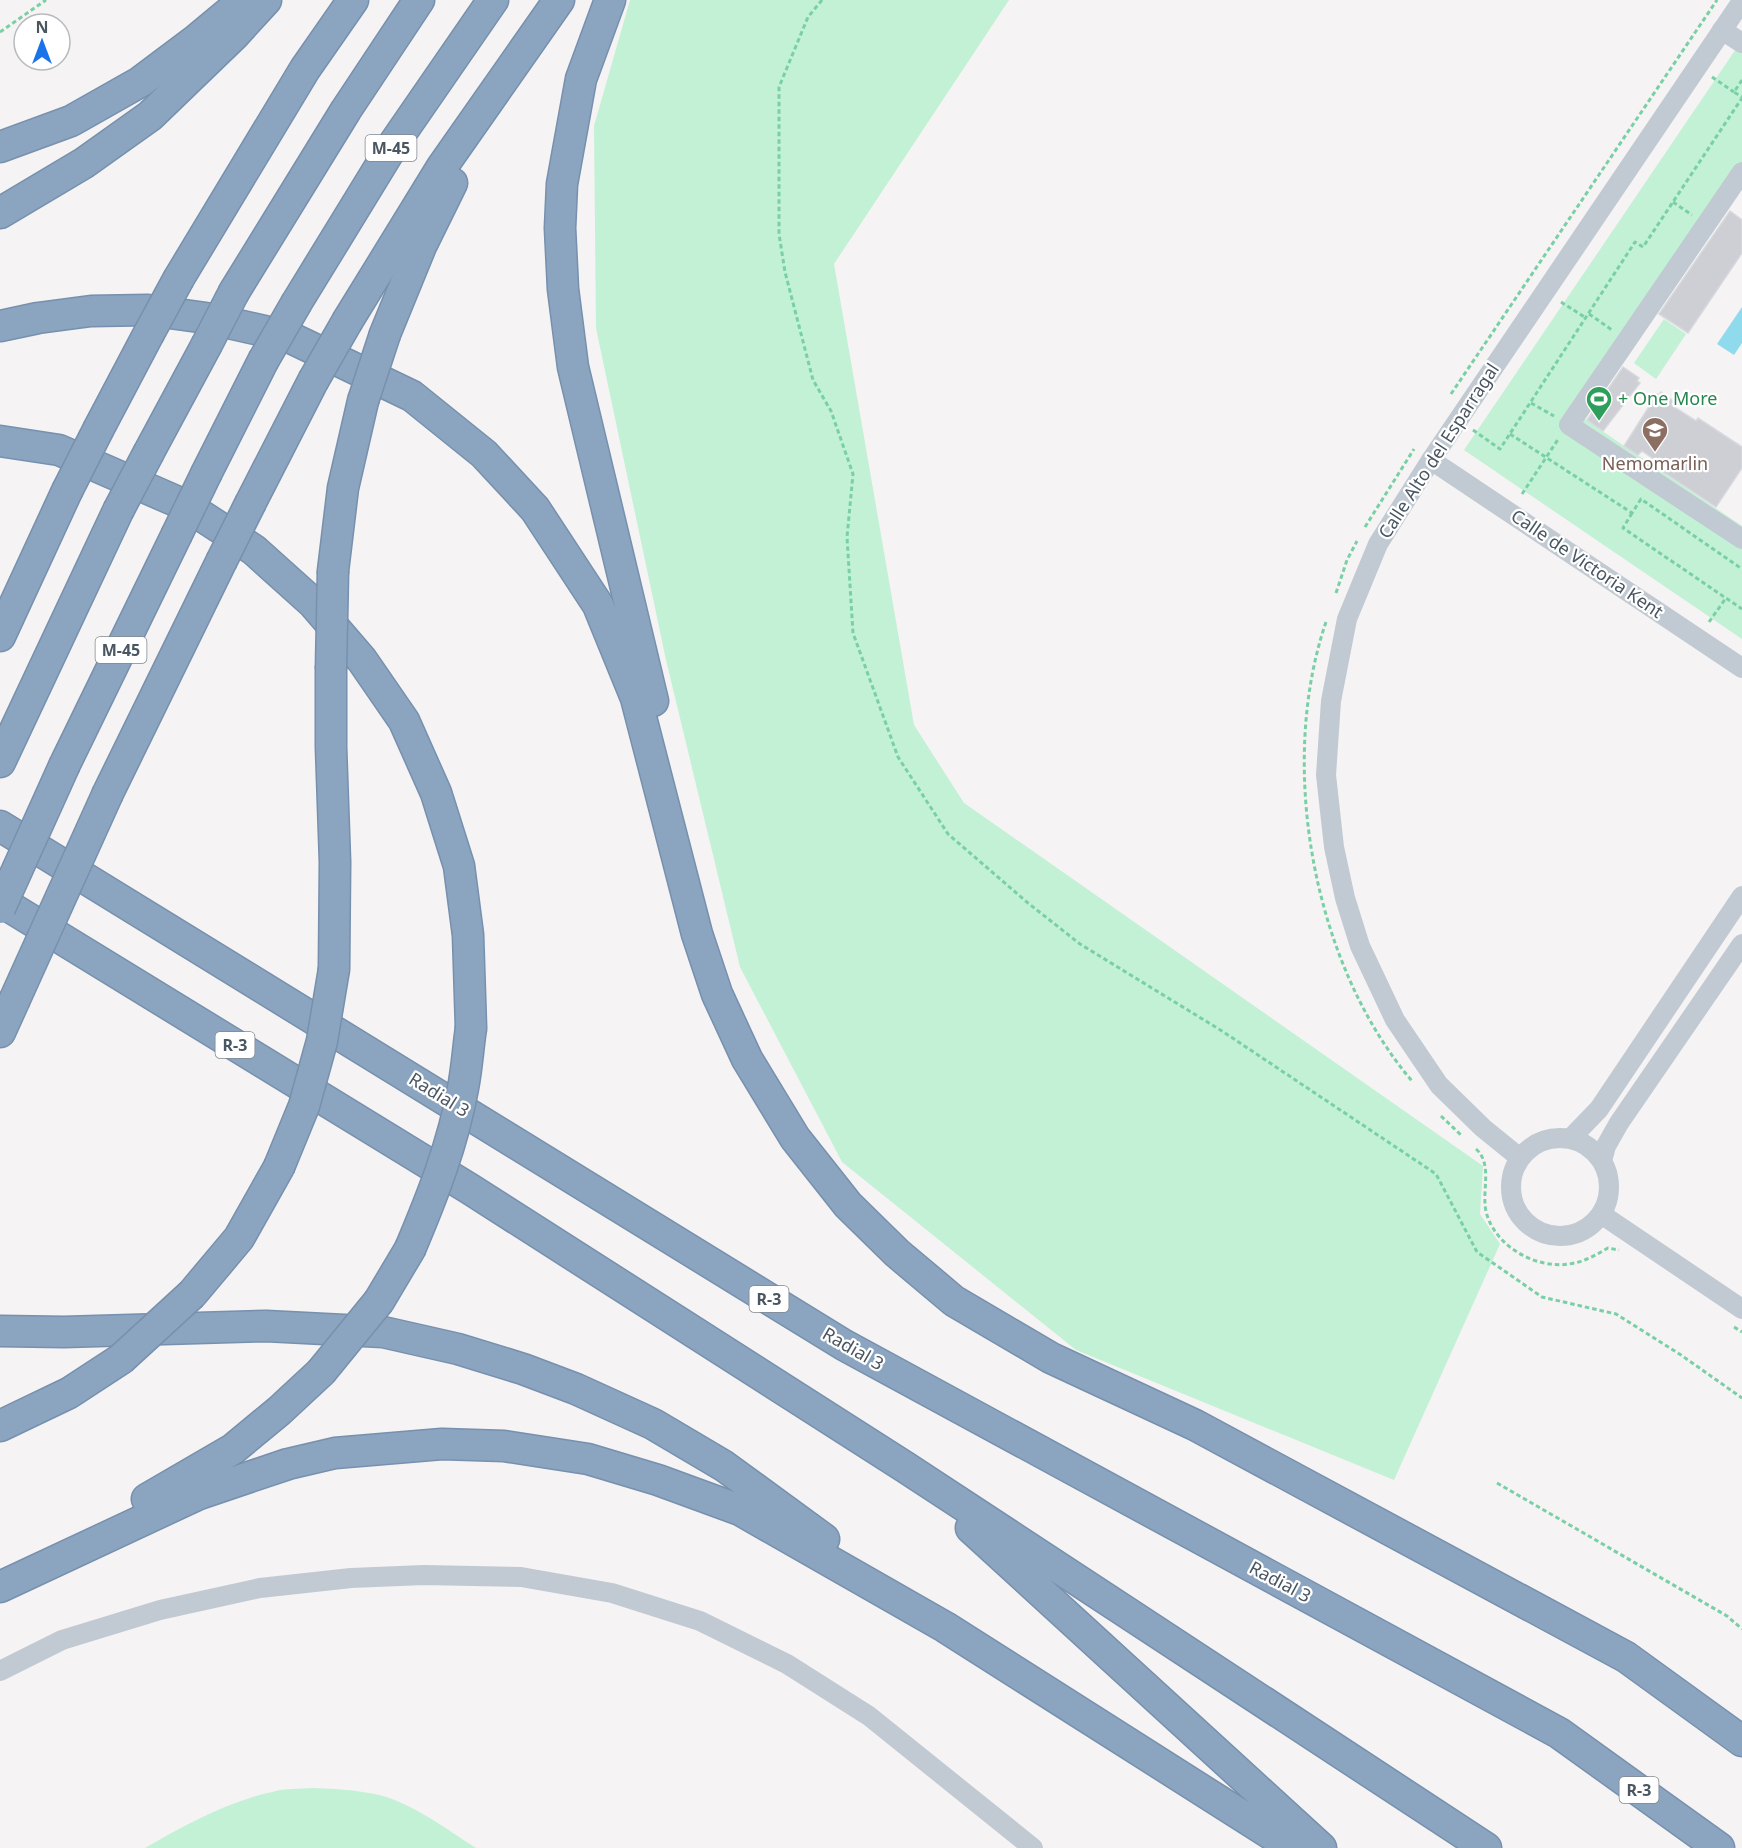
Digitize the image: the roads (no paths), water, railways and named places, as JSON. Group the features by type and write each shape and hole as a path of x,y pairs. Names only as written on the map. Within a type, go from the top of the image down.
{"highway":[{"path":"0,147 71,121 140,82 244,0"},
{"path":"0,213 84,163 150,116 234,35 266,0"},
{"path":"0,636 67,491 179,278 305,69 353,0"},
{"path":"6,750 118,511 234,292 346,110 419,0"},
{"name":"M-45","path":"0,908 65,764 263,361 395,142 493,0"},
{"path":"0,1032 108,793 313,381 442,167 561,0"},
{"path":"0,1426 69,1393 121,1359 192,1294 238,1238 279,1167 304,1106 322,1041 334,969 335,862 331,747 333,572 343,488 363,401 386,334 421,246 456,177 561,0"},
{"path":"610,0 581,79 562,184 560,228 563,289 573,367 683,829 697,934"},
{"path":"0,326 91,311 148,310 206,318 287,336 412,396 484,454 535,509 598,605 636,698 697,934 717,994 747,1059 795,1138 848,1205 897,1253 954,1301 1051,1358 1195,1425 1626,1657 1742,1741"},
{"path":"0,441 59,450 185,505 254,550 313,603 362,660 404,721 436,793 459,866 468,935 471,1028 464,1087 451,1141 432,1197 410,1249 379,1301 321,1372 279,1412 233,1449 0,1580"},
{"name":"Radial 3","path":"0,826 844,1345 1559,1733 1719,1848"},
{"name":"R-3","path":"0,901 460,1182 905,1467 1486,1848"},
{"path":"0,1331 64,1332 266,1326 383,1332 459,1349 523,1369 576,1389 653,1424 724,1466 945,1627"},
{"path":"0,1587 199,1494 288,1464 335,1453 442,1444 504,1446 588,1459 658,1480 740,1510 945,1627 1293,1848"},
{"path":"905,1467 1322,1848"}],"street":[{"name":"Calle Alto del Esparragal","path":"1520,1158 1483,1128 1439,1085 1395,1020 1360,946 1345,898 1334,847 1326,775 1331,700 1347,619 1378,544 1431,460 1742,1"},
{"path":"1722,30 1742,43"},
{"path":"1742,172 1569,425 1742,539"},
{"name":"Calle de Victoria Kent","path":"1431,460 1742,668"},
{"path":"1571,1138 1599,1109 1742,896"},
{"path":"1602,1161 1606,1146 1619,1124 1742,944"},
{"path":"1551,1138 1571,1138 1594,1151 1602,1161 1609,1179 1608,1197 1601,1214 1589,1227 1565,1236 1548,1234 1532,1227 1515,1208 1511,1191 1512,1174 1520,1158 1533,1145 1551,1138"},
{"path":"1601,1214 1737,1318"},
{"path":"0,1671 62,1640 160,1610 260,1588 372,1577 424,1575 521,1577 612,1593 700,1621 787,1664 869,1716 1033,1848"}],"water":[{"path":"1742,307 1742,343 1734,355 1717,344"}],"place":[{"name":"+ One More","path":"1599,422"},
{"name":"Nemomarlin","path":"1655,453"}]}
